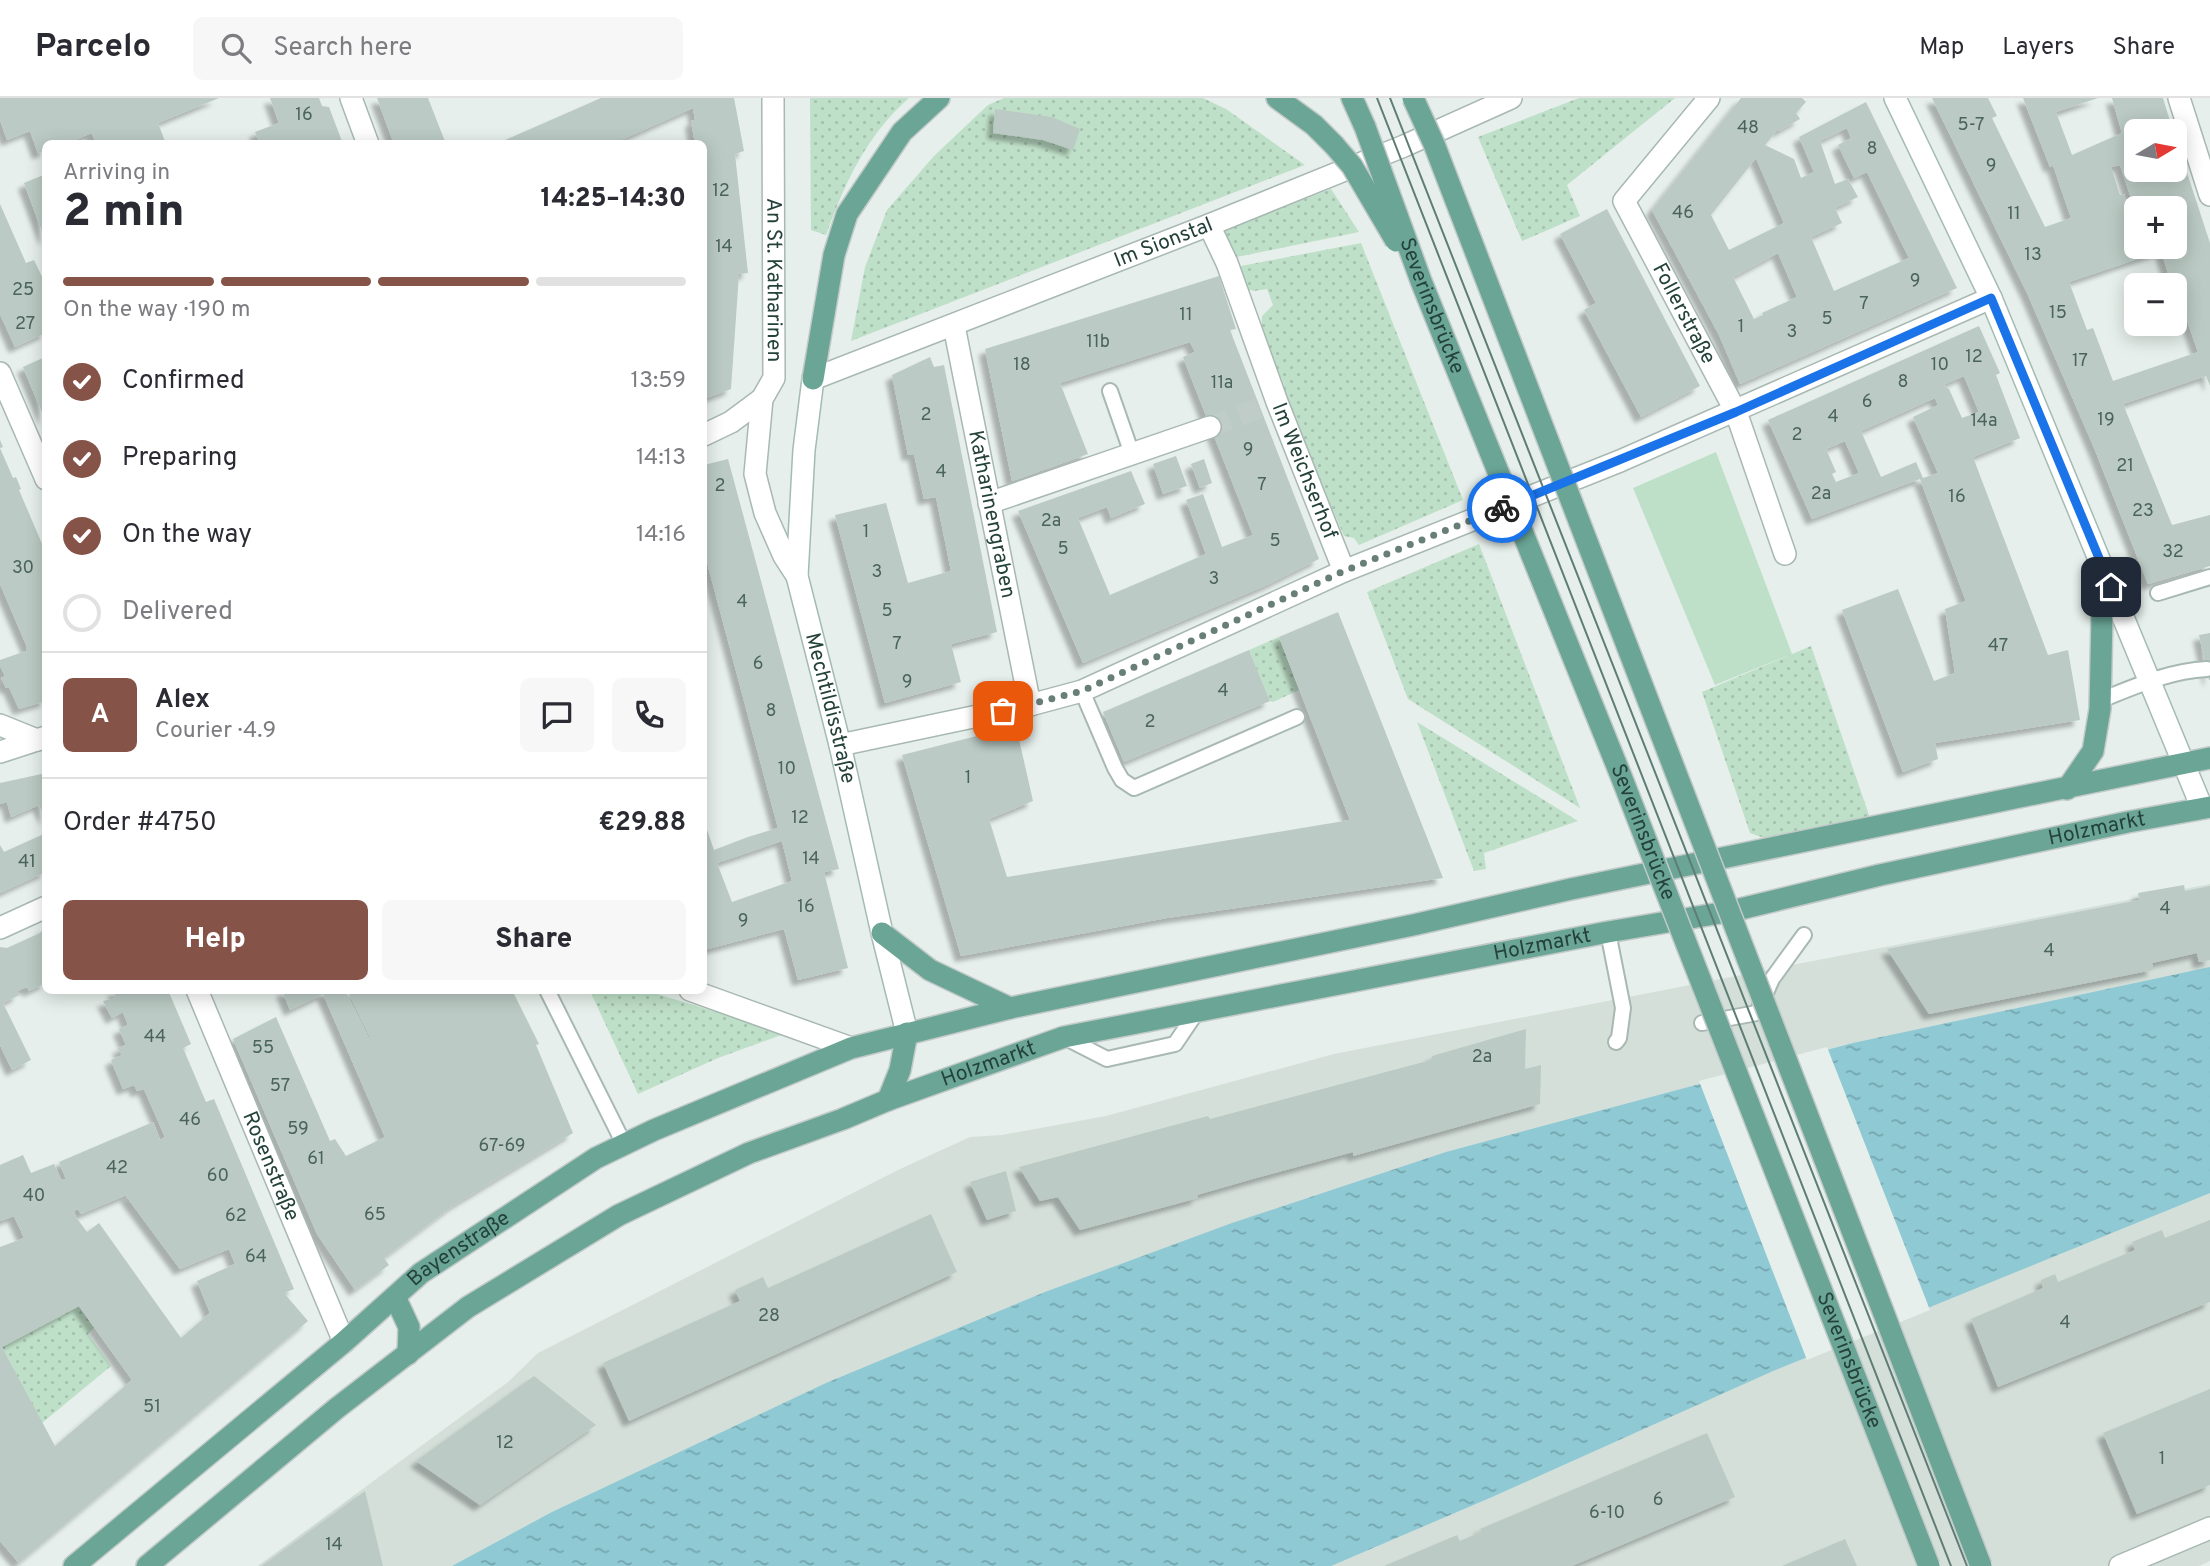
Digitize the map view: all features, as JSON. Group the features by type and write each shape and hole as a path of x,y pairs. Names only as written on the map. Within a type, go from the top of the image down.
{"main road":[{"path":"813,379 834,255 848,214 902,132 939,98"},
{"path":"1278,98 1314,125 1352,166 1421,281"},
{"name":"Severinsbrücke","path":"1352,98 1421,281 1621,776 1929,1566"},
{"path":"1413,98 1434,144 1981,1566"},
{"path":"1427,98 1434,144"},
{"path":"2067,789 2093,751 2101,700 2103,568"},
{"name":"Holzmarkt","path":"907,1033 1010,1008 1413,925 1571,889 2210,758"},
{"name":"Holzmarkt","path":"888,1100 1064,1037 1608,932 1732,911 2128,822 2206,808"},
{"path":"882,933 930,970 1010,1008"},
{"path":"147,1566 337,1408 468,1307 619,1215 749,1153 888,1100 900,1070 907,1033"},
{"name":"Bayenstraße","path":"74,1566 344,1342 421,1273 596,1158 851,1048 907,1033"},
{"path":"395,1297 410,1327 408,1354"}],"street":[{"path":"351,98 367,140"},
{"name":"An St. Katharinen","path":"773,98 774,378 762,399 755,474 765,513 796,576"},
{"name":"Im Sionstal","path":"813,379 1209,225 1404,146 1511,98"},
{"name":"Follerstraße","path":"1709,98 1624,201 1736,412 1785,554"},
{"path":"1895,98 1991,298 2184,765"},
{"path":"2179,98 2202,145 2210,195"},
{"name":"Im Weichserhof","path":"1209,225 1227,263 1269,405 1344,571"},
{"path":"840,745 1030,705 1082,691 1344,571 1620,461 1991,298"},
{"name":"Katharinengraben","path":"954,326 1030,705"},
{"path":"0,373 42,470"},
{"name":"Mechtildisstraße","path":"813,379 804,450 796,576 840,745 907,1033"},
{"path":"707,434 731,422 762,399"},
{"path":"989,503 1210,427"},
{"path":"0,725 41,738"},
{"path":"0,752 41,738"},
{"name":"Holzmarkt","path":"2184,765 2206,808"},
{"path":"0,928 42,909"},
{"name":"Rosenstraße","path":"199,994 344,1342"},
{"path":"701,994 851,1048"},
{"path":"2120,1566 2210,1528"}],"lane":[{"path":"1110,391 1132,454"},
{"path":"2158,593 2210,578"},
{"path":"2101,700 2149,680 2187,670 2207,669"},
{"path":"1082,691 1115,768 1122,780 1134,788 1297,717"},
{"path":"1608,932 1623,1008 1616,1042"},
{"path":"1702,1023 1757,1013 1772,979 1804,935"},
{"path":"549,994 624,1144"},
{"path":"1064,1037 1107,1059 1175,1044 1198,1010"}],"shaded area":[{"path":"2210,884 2210,1561 2199,1566 258,1566 508,1382 538,1353 898,1170 970,1137 1002,1135 1106,1116 1334,1054"}],"green space":[{"path":"810,98 909,98 881,128 859,160 826,235 811,230"},
{"path":"1004,98 1203,98 1226,109 1305,165 851,341 865,267 887,210 934,156 988,105"},
{"path":"1579,98 1675,98 1567,185 1580,216 1522,241 1478,137"},
{"path":"1331,189 1359,232 1232,258 1222,231"},
{"path":"1361,243 1463,500 1359,545 1354,538 1344,536 1280,389 1284,385 1263,334 1262,316 1273,305 1267,289 1254,291 1243,288 1236,267"},
{"path":"1716,452 1792,654 1715,685 1633,488"},
{"path":"1479,544 1580,808 1408,699 1367,592"},
{"path":"1279,637 1299,690 1273,702 1270,701 1249,650"},
{"path":"1811,646 1870,818 1764,838 1750,833 1702,692"},
{"path":"1417,722 1578,821 1484,853 1486,869 1474,871"},
{"path":"591,994 657,994 787,1033 718,1058 638,1094"},
{"path":"79,1306 94,1328 88,1334 111,1366 42,1423 2,1347"}],"water":[{"path":"2210,967 2210,1193 1773,1371 1331,1566 452,1566 552,1512 826,1383 1045,1292 1232,1223 1446,1152 1853,1043"}],"pier":[{"path":"1827,1047 1930,1310 1807,1360 1699,1081"}],"building":[{"path":"0,98 219,98 158,123 164,140 95,140 92,133 74,140 42,140 42,152 38,153 30,131 7,140 0,120"},
{"path":"270,98 319,98 322,106 329,107 341,140 258,140 255,132 279,123"},
{"path":"377,98 428,98 444,140 393,140"},
{"path":"601,98 734,98 744,151 735,154 748,273 739,274 731,389 707,398 707,140 694,140 691,121 695,120 693,108 621,140 505,140"},
{"path":"1741,98 1802,98 1806,102 1796,113 1800,119 1779,131 1778,129 1765,145 1794,159 1801,178 1814,172 1799,137 1866,102 1957,288 1740,384 1719,335 1652,210","holes":["1847,128 1851,138 1838,145 1854,178 1867,172 1909,258 1834,291 1811,237 1842,223 1835,208 1858,197 1848,179 1835,184 1820,141","1756,158 1784,223 1729,250 1711,215","1778,253 1797,297 1754,319 1733,277"]},
{"path":"1932,98 1988,98 1997,116 1992,118 2045,227 2071,218 2053,165 2050,167 2023,98 2098,98 2056,112 2072,155 2122,133 2112,98 2163,98 2169,119 2124,119 2124,177 2120,165 2111,167 2120,195 2125,196 2124,259 2137,259 2069,282 2087,330 2093,328 2113,381 2198,352 2187,320 2187,273 2168,273 2164,259 2187,259 2187,196 2130,196 2126,182 2188,182 2188,176 2210,243 2210,386 2206,376 2123,404 2172,525 2210,515 2210,566 2148,584 2095,450 2028,295"},
{"path":"995,109 1052,117 1080,129 1073,150 1043,140 993,133"},
{"path":"42,176 42,231 24,183"},
{"path":"0,204 26,263 34,260 42,277 42,335 15,347 0,314"},
{"path":"1607,209 1700,386 1641,417 1584,310 1596,303 1560,234"},
{"path":"1219,276 1236,329 1230,330 1319,559 1267,585 1083,663 1018,511 1131,471 1145,504 1111,518 1107,507 1078,518 1110,595 1206,554 1186,500 1203,494 1222,547 1253,535 1183,357 1195,352 1190,342 1060,383 1088,454 1012,481 985,349"},
{"path":"1979,326 2000,373 1996,375 2020,438 1973,457 2048,655 2068,650 2080,720 1935,743 1938,759 1903,772 1842,610 1898,589 1934,681 1955,673 1945,609 1966,601 1920,479 1812,519 1768,420","holes":["1964,376 1979,412 1962,418 1949,389 1943,385","1935,398 1938,405 1913,417 1938,473 1923,478 1916,462 1881,477 1861,431","1845,441 1859,473 1836,482 1832,474 1836,472 1826,449"]},
{"path":"930,357 934,367 944,365 997,632 951,644 961,682 885,703 835,515 886,503 908,583 951,571 936,497 924,499 914,454 908,455 892,375"},
{"path":"42,358 42,413 23,367"},
{"path":"0,448 13,478 16,477 42,544 42,702 19,709 9,687 6,688 1,678 5,676 0,660 26,651 27,647 0,584"},
{"path":"1176,456 1187,486 1163,494 1153,464"},
{"path":"728,459 839,869 824,872 848,968 798,980 784,929 707,949 707,830 714,850 778,828 707,562 707,464","holes":["782,841 792,881 732,902 717,863"]},
{"path":"1204,459 1212,483 1200,488 1191,464"},
{"path":"1338,612 1443,878 1167,918 961,956 902,755 1016,726 1033,801 989,819 1007,877 1350,820 1279,637"},
{"path":"2210,633 2210,680 2209,680 2199,635"},
{"path":"1249,650 1270,701 1124,762 1103,712"},
{"path":"42,774 42,811 39,805 11,817 7,802 0,804 0,783"},
{"path":"42,835 42,874 0,893 0,845 4,852"},
{"path":"2184,885 2185,891 2210,886 2210,960 2199,962 2197,953 2152,963 2153,970 1929,1014 1887,949 2139,900 2138,893"},
{"path":"42,931 42,985 29,991 27,987 17,991 19,995 3,1003 31,1060 12,1070 0,1045 0,947 7,948"},
{"path":"114,994 170,994 191,1044 183,1048 206,1102 214,1099 294,1289 284,1293 308,1321 19,1563 0,1541 0,1247 24,1238 14,1216 0,1221 0,1165 23,1155 31,1173 54,1164 61,1180 66,1179 59,1162 153,1122 160,1140 165,1137 144,1089 137,1091 134,1085 123,1089 111,1060 122,1055 118,1048 126,1045 119,1029 128,1025 123,1012 112,1018 103,1001 116,998","holes":["155,1183 126,1196 180,1269 229,1249 235,1264 197,1281 210,1313 181,1338 99,1223 87,1232 76,1217 74,1211 78,1209 81,1214","79,1306 132,1380 55,1446 2,1347"]},
{"path":"284,994 323,994 290,1010"},
{"path":"323,994 347,994 406,1111 349,994 514,994 539,1044 536,1045 573,1133 454,1205 384,1258 389,1265 355,1290 317,1234 233,1039 276,1017 330,1141 335,1139 346,1156 385,1137"},
{"path":"1526,1029 1525,1069 1541,1065 1540,1104 1353,1156 1353,1152 1249,1180 1197,1195 1198,1198 1080,1230 1058,1197 1040,1201 1019,1167 1431,1060 1432,1056"},
{"path":"1006,1171 1016,1211 987,1220 970,1182"},
{"path":"931,1214 957,1272 629,1421 603,1363 740,1301 735,1290 763,1277 768,1288"},
{"path":"2210,1220 2210,1302 1998,1387 1971,1319 2043,1288 2041,1280 2055,1274 2058,1282 2135,1250 2132,1242 2162,1230 2165,1238"},
{"path":"534,1376 596,1425 480,1505 416,1461"},
{"path":"2210,1389 2210,1485 2137,1514 2103,1433"},
{"path":"1707,1433 1735,1497 1572,1566 1384,1566 1457,1535 1460,1541 1481,1532 1480,1529"},
{"path":"365,1491 383,1566 262,1566"},
{"path":"1845,1539 1857,1566 1782,1566"}],"tunnel":[{"path":"1210,427 1260,408"}],"tram line":[{"path":"1377,98 1951,1566"},
{"path":"1390,98 1967,1566"}],"way so far":[{"path":"1003,711 1082,691 1344,571 1502,508"}],"route":[{"path":"1502,508 1736,412 1991,298 2111,587"}]}
